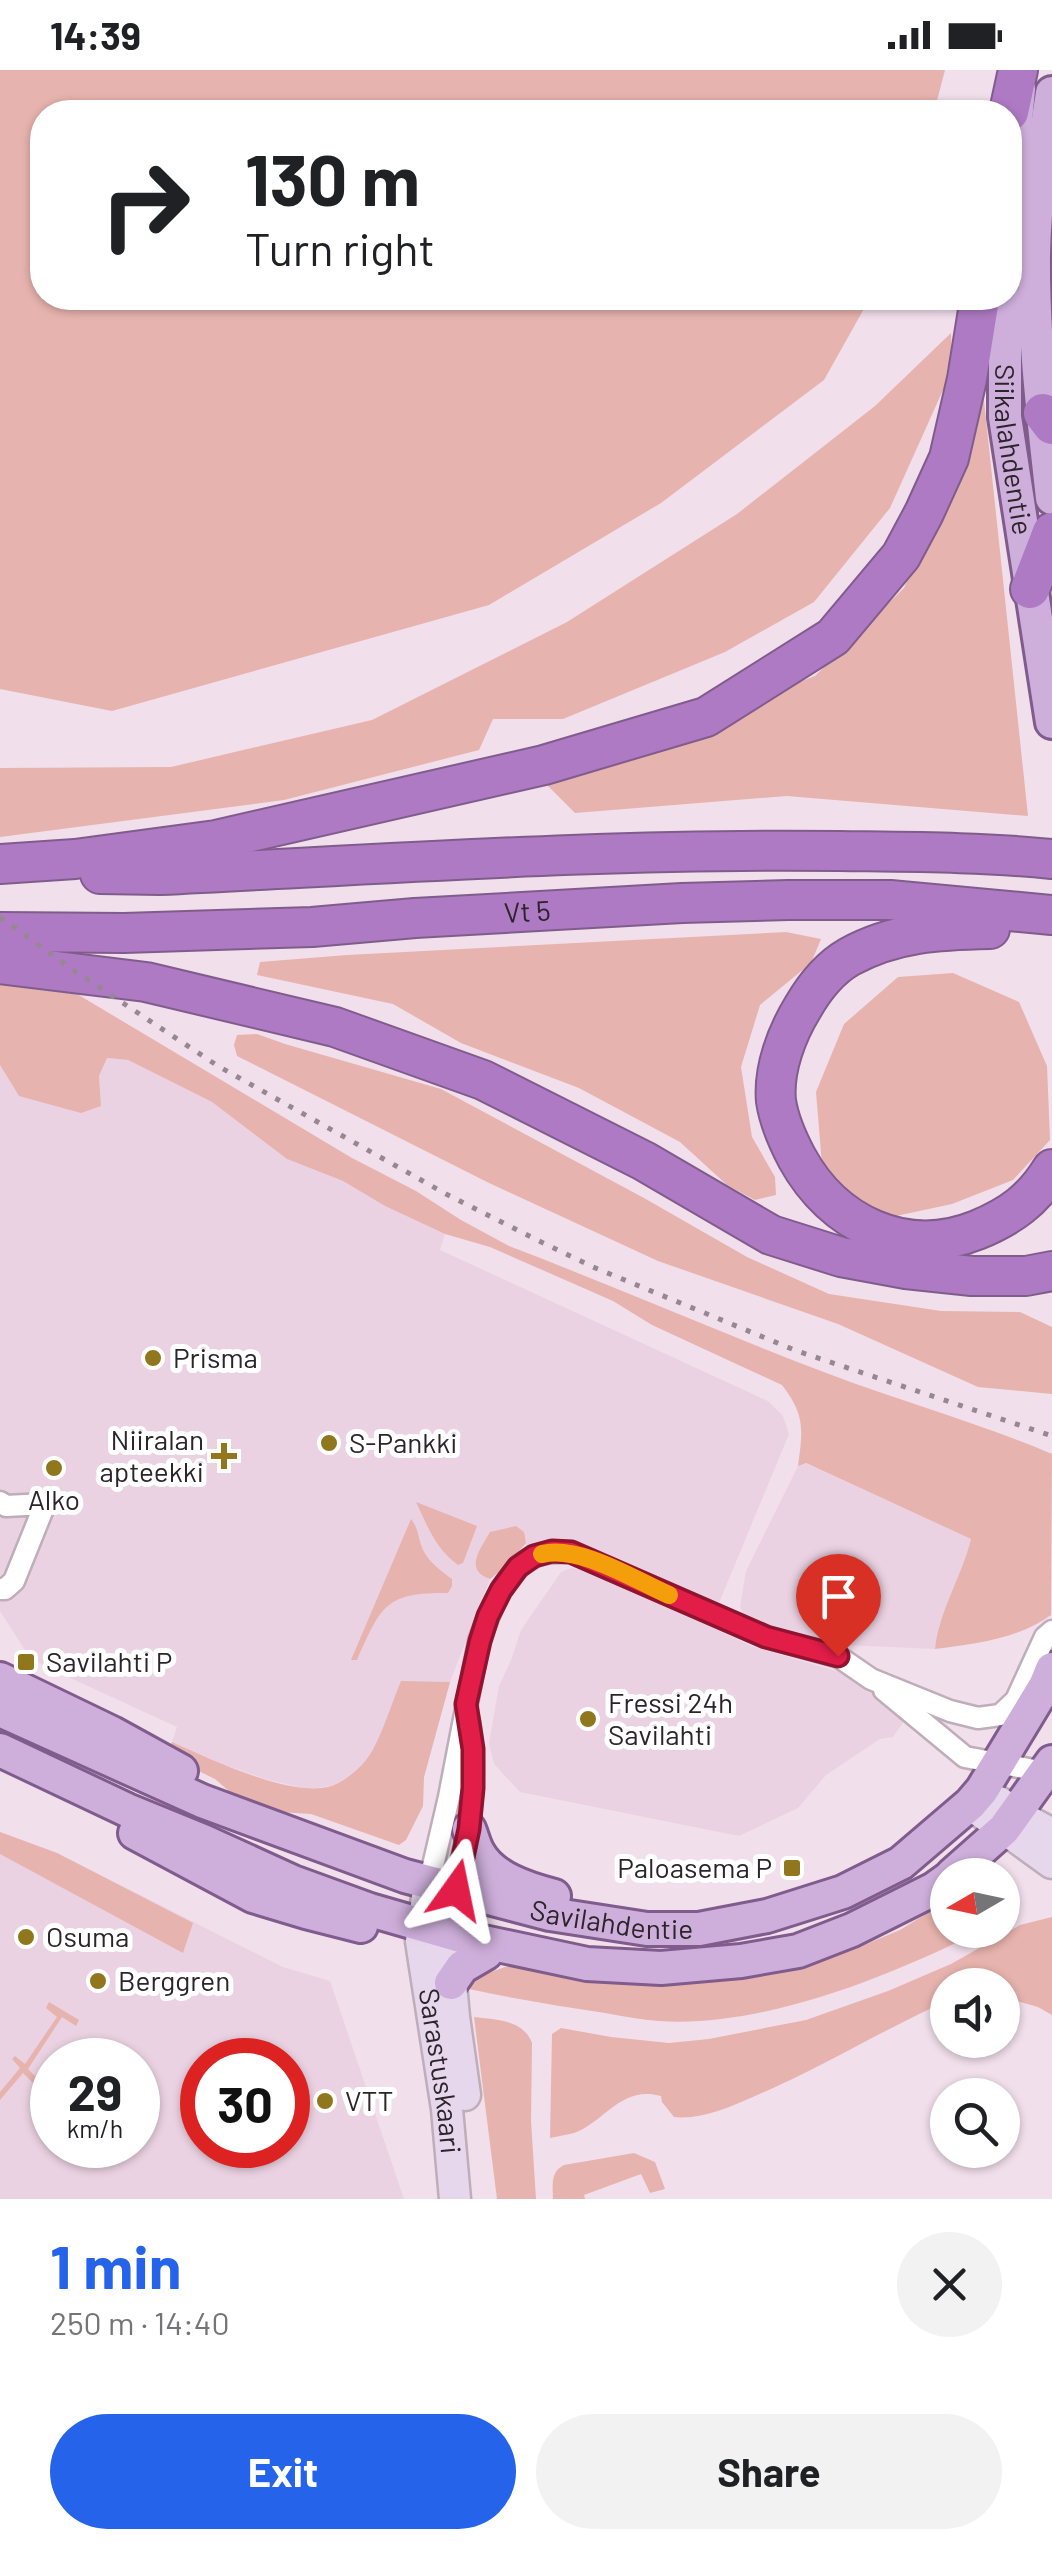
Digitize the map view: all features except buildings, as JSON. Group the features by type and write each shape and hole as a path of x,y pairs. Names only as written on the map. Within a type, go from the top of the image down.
{"highway":[{"path":"1012,100 1019,70"},
{"path":"0,864 75,859 216,840 544,765 706,717 833,637 901,556 949,458 978,310"},
{"path":"1030,589 1052,532"},
{"path":"1004,850 1052,848"},
{"path":"1004,850 1052,859"},
{"name":"Vt 5","path":"0,872 160,876 631,853 1004,850"},
{"name":"Vt 5","path":"0,932 312,927 415,918 788,900 890,900 1025,918"},
{"path":"1052,930 1025,918 926,931 878,944 846,958 814,988 794,1022 780,1059 776,1100 786,1138 807,1176 832,1205 861,1224 891,1236 918,1241 954,1239 984,1227 1004,1218 1038,1192 1052,1169"},
{"path":"0,964 146,982 335,1027 484,1080 644,1161 771,1235 840,1257 906,1269 1043,1279"}],"main road":[{"path":"1017,100 1019,70"},
{"name":"Siikalahdentie","path":"1052,93 1034,252 1037,360 1048,419 1052,498"},
{"name":"Siikalahdentie","path":"1006,310 1005,417 1052,722"},
{"path":"983,1786 1052,1669"},
{"path":"0,1678 178,1769 251,1819"},
{"name":"Savilahdentie","path":"0,1710 202,1801 405,1876 550,1914 647,1929 699,1928 767,1916 843,1892 901,1863 983,1786"},
{"path":"0,1750 293,1882 435,1936"},
{"path":"0,1768 253,1896 306,1912 435,1936"},
{"path":"1009,1822 1050,1776"},
{"name":"Savilahdentie","path":"970,1858 1009,1822"},
{"path":"469,1829 478,1854 495,1872 541,1893 627,1916 647,1929"},
{"name":"Savilahdentie","path":"435,1936 587,1964 661,1968 741,1961 798,1951 930,1892"},
{"path":"451,1982 462,1968 502,1951"}],"street":[{"path":"0,1502 6,1506 45,1504 14,1581 0,1589"},
{"path":"442,1887 449,1797 488,1616 518,1567 534,1556 552,1551 571,1552 766,1637 838,1656 965,1757 1009,1822 1052,1863"},
{"path":"870,1679 950,1711 978,1718 1000,1715 1016,1700 1052,1631"},
{"path":"442,1887 469,1829 473,1749 466,1704"},
{"path":"983,1786 1050,1776"},
{"path":"1009,1822 1052,1834"},
{"name":"Sarastuskaari","path":"442,1887 435,1936 455,2199"},
{"name":"Sarastuskaari","path":"435,1936 451,1982 476,2199"}],"shaded area":[{"path":"0,70 945,70 937,100 30,100 30,310 863,310 824,380 661,503 489,605 112,711 0,689"},
{"path":"951,333 952,370 890,508 814,602 725,652 563,719 493,719 479,750 284,800 0,837 0,768 171,767 372,720 567,622 737,514 875,406"},
{"path":"983,391 1028,816 787,796 575,813 542,780 815,676 904,588"},
{"path":"786,932 821,939 811,963 760,1005 741,1067 752,1137 775,1177 776,1195 755,1200 727,1185 680,1142 579,1088 461,1043 393,1004 257,975 260,962"},
{"path":"953,973 1019,1002 1047,1066 1050,1140 1013,1180 952,1204 882,1219 823,1177 816,1092 844,1024 898,977"},
{"path":"0,981 72,991 352,1158 509,1246 829,1374 1052,1454 1051,1615 1010,1635 935,1649 941,1621 971,1539 806,1463 798,1466 801,1423 782,1385 652,1325 613,1301 490,1247 445,1234 343,1181 287,1159 212,1102 128,1060 107,1058 99,1076 101,1106 81,1113 19,1096 0,1065"},
{"path":"257,1034 441,1089 747,1257 829,1294 941,1311 1020,1312 1052,1327 1052,1394 978,1387 838,1324 658,1261 487,1182 237,1056 237,1035"},
{"path":"107,1058 128,1060 212,1102 287,1159 343,1181 445,1234 440,1250 768,1401 783,1416 789,1434 714,1615 605,1566 534,1556 525,1544 490,1579 450,1682 424,1777 369,1757 349,1777 331,1786 307,1789 265,1779 172,1742 177,1727 42,1665 25,1650 0,1611 0,1065 19,1096 101,1106 99,1076"},
{"path":"805,1463 971,1539 935,1649 823,1644 758,1627 745,1618 740,1607 746,1571 798,1466"},
{"path":"416,1502 477,1526 463,1563 458,1565 438,1544"},
{"path":"411,1519 425,1554 452,1579 452,1586 448,1593 410,1596 388,1606 372,1627 357,1660 351,1660"},
{"path":"516,1526 524,1532 526,1543 490,1579 482,1575 477,1570 476,1558 490,1532"},
{"path":"572,1568 598,1574 752,1646 899,1690 905,1720 893,1737 880,1739 826,1775 798,1808 739,1836 520,1792 494,1764 489,1743 499,1686 521,1630 561,1572"},
{"path":"401,1681 450,1682 424,1777 423,1806 406,1840 399,1845 311,1814 280,1812 237,1798 215,1779 166,1755 172,1742 270,1781 328,1787 349,1776 371,1753"},
{"path":"0,1832 57,1853 283,1967 330,1981 404,2199 0,2199"},
{"path":"0,1832 57,1853 193,1923 183,1953 0,1854"},
{"path":"930,1911 930,1948 944,1948 867,1981 741,2016 699,2021 652,2020 469,1989 476,1977 508,1966 619,1984 681,1985 786,1970 847,1952 900,1930"},
{"path":"1052,1917 1052,2015 1020,2002 1020,1968 942,1968 979,1948 1020,1948 1020,1925"},
{"path":"930,1973 930,2009 726,2108 695,2117 674,2117 661,2096 635,2095 585,2128 550,2138 552,2034 561,2028 669,2043 709,2039 806,2020"},
{"path":"49,2002 79,2020 76,2026 62,2017 48,2038 43,2038 57,2017 46,2008"},
{"path":"474,2017 515,2025 532,2043 536,2199 497,2199"},
{"path":"15,2056 25,2064 30,2057 30,2080 23,2073 0,2100 0,2092 20,2068 12,2059"},
{"path":"634,2153 655,2162 665,2189 650,2193 641,2174 584,2195 585,2199 553,2199 554,2175 564,2165"}],"railway":[{"path":"0,917 218,1066 446,1194 537,1240 797,1351 1052,1436"}],"slow traffic":[{"path":"542,1554 571,1552 669,1595"}],"place":[{"name":"Prisma","path":"153,1358"},
{"name":"S-Pankki","path":"329,1443"},
{"name":"Niiralan apteekki","path":"224,1456"},
{"name":"Alko","path":"54,1468"},
{"name":"Savilahti P","path":"26,1662"},
{"name":"Fressi 24h Savilahti","path":"588,1719"},
{"name":"Paloasema P","path":"792,1868"},
{"name":"Osuma","path":"26,1937"},
{"name":"Berggren","path":"98,1981"},
{"name":"VTT","path":"325,2101"}],"route":[{"path":"456,1890 473,1788 473,1749 466,1704 480,1641 501,1590 518,1567 534,1556 552,1551 571,1552 766,1637 838,1656"}]}
